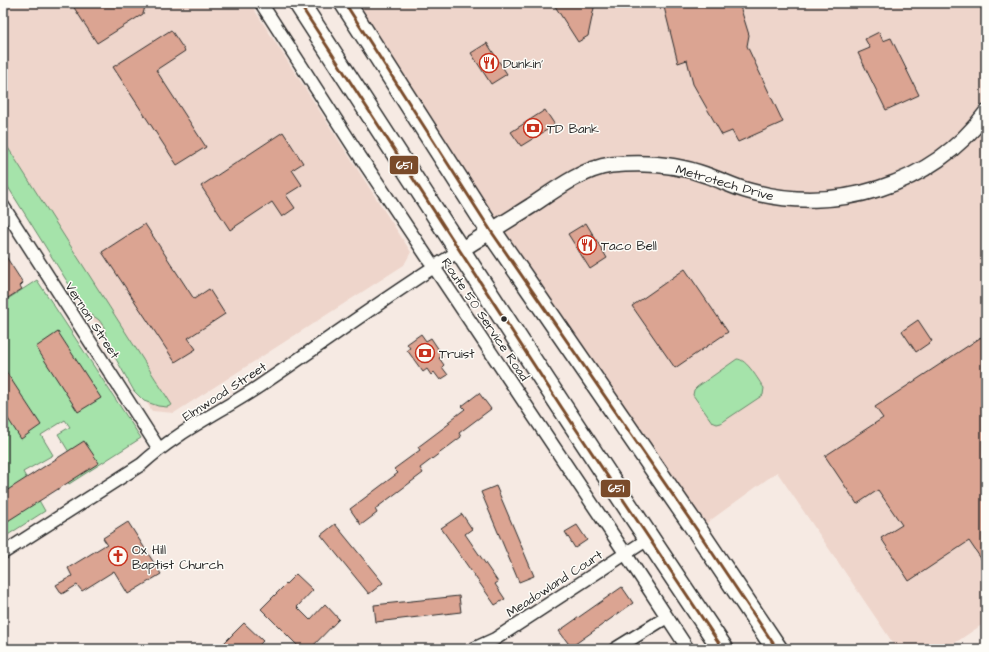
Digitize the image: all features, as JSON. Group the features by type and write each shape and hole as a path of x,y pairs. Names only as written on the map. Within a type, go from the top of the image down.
{"highway":[{"path":"299,3 648,538 723,649"},
{"path":"345,3 491,231 777,649"}],"street":[{"name":"Route 50 Service Road","path":"261,3 353,146 688,649"},
{"name":"Metrotech Drive","path":"460,251 563,185 594,170 609,166 628,164 674,166 706,175 748,191 781,198 815,200 867,193 884,188 931,164 960,142 986,113"},
{"name":"Vernon Street","path":"3,206 159,449"},
{"name":"Elmwood Street","path":"3,553 142,464 159,449 257,387 460,251"},
{"name":"Meadowland Court","path":"473,649 495,639 648,538"},
{"path":"615,649 667,617"}],"shaded area":[{"path":"3,3 250,3 411,252 404,265 174,413 152,411 3,180"},
{"path":"345,3 986,3 986,622 946,649 897,649 777,472 697,530"}],"green space":[{"path":"3,140 172,405 167,407 158,406 144,401 134,391 107,343 104,327 99,320 85,310 3,179"},
{"path":"37,280 141,438 69,484 59,465 72,457 58,434 70,427 65,420 41,435 53,455 23,472 45,511 3,538 3,302"},
{"path":"737,359 745,362 752,370 764,388 763,395 721,423 717,424 712,422 693,395 694,390"}],"building":[{"path":"71,3 146,3 143,14 97,43"},
{"path":"553,3 595,3 588,36 578,42"},
{"path":"663,3 739,3 749,35 747,46 783,122 738,142 732,131 722,135 693,84 687,60 678,63"},
{"path":"171,30 185,51 156,70 206,147 177,165 113,67"},
{"path":"879,32 883,41 891,38 919,95 886,110 858,53 870,48 865,39"},
{"name":"Dunkin'","path":"487,43 507,74 491,84 471,53"},
{"name":"TD Bank","path":"545,110 555,125 521,146 511,132"},
{"path":"283,132 303,163 292,170 302,185 286,195 295,208 282,217 272,202 230,230 201,186"},
{"name":"Taco Bell","path":"586,223 607,258 590,269 568,234"},
{"path":"145,224 194,299 209,289 225,314 188,338 196,349 175,362 102,252"},
{"path":"3,252 23,283 20,286 22,289 3,301"},
{"path":"685,269 728,332 675,368 632,306"},
{"path":"918,320 932,341 916,352 902,331"},
{"path":"58,332 101,398 78,412 36,347"},
{"name":"Truist","path":"421,334 426,341 431,338 443,356 439,358 444,365 442,367 448,375 440,380 434,372 431,375 427,369 423,372 407,350 410,348 407,344"},
{"path":"986,334 986,566 969,541 909,581 881,538 902,525 878,490 857,504 825,456 883,418 875,407"},
{"path":"3,367 41,425 21,439 3,411"},
{"path":"479,393 491,409 459,433 461,437 420,468 423,473 375,509 377,513 361,525 350,509 398,473 394,469 420,450 418,447 450,423 448,422 465,409 462,406"},
{"path":"84,441 99,463 3,524 3,493"},
{"path":"496,486 534,576 519,582 481,492"},
{"path":"462,514 472,529 465,534 498,582 495,584 505,599 495,605 441,528"},
{"name":"Ox Hill Baptist Church","path":"128,522 161,574 128,594 114,571 82,591 77,585 62,594 56,585 72,576 68,568 107,544 103,538"},
{"path":"335,524 383,583 369,594 321,535"},
{"path":"577,525 587,540 575,548 565,532"},
{"path":"296,574 313,590 297,607 310,620 325,604 339,619 310,649 301,649 261,609"},
{"path":"622,587 633,603 571,647 559,631"},
{"path":"459,596 461,612 376,622 374,605"},
{"path":"244,623 263,641 255,649 218,649"}],"transit line":[{"name":"651","path":"299,3 562,408 723,649"},
{"name":"651","path":"345,3 491,231 777,649"}],"place":[{"name":"Dunkin'","path":"489,63"},
{"name":"TD Bank","path":"533,128"},
{"name":"Taco Bell","path":"587,245"},
{"name":"Truist","path":"425,353"},
{"name":"Ox Hill Baptist Church","path":"118,556"}]}
